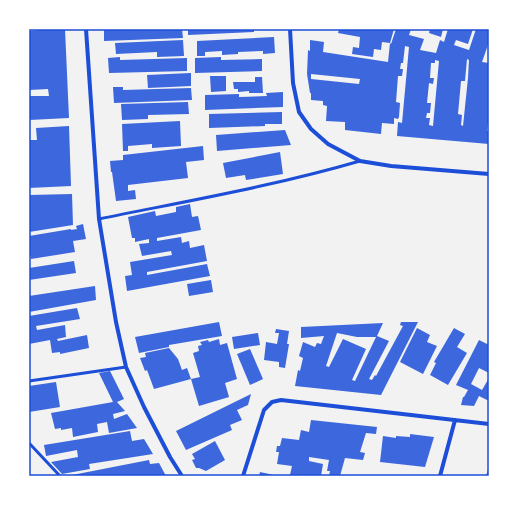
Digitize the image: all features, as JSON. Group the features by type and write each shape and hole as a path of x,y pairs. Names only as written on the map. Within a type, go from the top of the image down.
{"street":[{"path":"86,29 99,219 116,322 126,367 144,407 170,457 182,476"},
{"path":"290,29 293,83 299,112 311,129 328,144 360,162 489,174"},
{"path":"243,476 264,410 272,402 281,400 489,424"},
{"path":"440,476 455,420"}],"lane":[{"path":"99,219 229,194 360,162"},
{"path":"29,381 126,367"},
{"path":"29,443 60,476"}],"building":[{"path":"65,29 69,118 29,120 29,96 49,96 48,89 29,90 29,31"},
{"path":"104,29 182,29 183,38 104,41"},
{"path":"188,29 254,29 254,32 188,35"},
{"path":"339,29 394,29 390,43 382,42 381,50 374,49 373,57 352,54 353,47 359,48 360,37 338,33"},
{"path":"396,29 411,29 409,35 424,39 420,50 436,53 440,40 444,42 448,29 473,29 468,44 456,40 454,45 469,50 476,29 489,29 489,42 482,62 489,63 489,113 487,131 489,131 489,144 397,136 398,122 402,123 409,47 405,46 403,63 401,63 400,69 403,69 402,76 398,76 396,102 400,103 399,117 398,119 394,118 394,124 382,123 381,134 345,130 345,122 326,121 327,106 323,105 323,101 311,100 307,74 310,40 324,42 323,52 388,62 390,43 391,44","holes":["467,59 469,60 468,78 463,126 461,125 462,115 458,114 461,81 465,81","435,60 439,61 433,126 429,125 430,118 426,118 427,113 430,113 431,103 427,103 429,83 433,84 434,78 430,78 431,63 435,63","311,74 360,79 359,84 311,79"]},
{"path":"430,29 443,29 441,37 429,33"},
{"path":"274,37 275,53 263,54 263,51 238,52 238,54 222,55 222,51 205,52 205,56 197,56 197,41"},
{"path":"183,40 184,56 157,57 157,52 116,54 115,43"},
{"path":"120,57 120,60 187,58 187,71 109,73 108,58"},
{"path":"221,57 221,60 262,59 262,71 195,73 195,58"},
{"path":"191,73 191,86 148,88 147,75"},
{"path":"210,76 226,76 226,91 211,92"},
{"path":"255,77 262,77 263,93 249,93 249,91 238,92 238,89 234,89 233,82 255,82"},
{"path":"113,87 123,87 123,90 191,88 192,100 114,103"},
{"path":"283,92 283,107 205,110 205,95 239,94 239,97 267,96 266,93"},
{"path":"188,102 189,114 148,115 148,119 122,120 121,104"},
{"path":"282,112 282,124 209,128 209,114"},
{"path":"180,121 181,146 152,148 152,144 128,146 128,151 123,151 122,124"},
{"path":"69,126 71,186 29,188 29,140 37,140 36,128"},
{"path":"285,130 291,145 217,151 216,135"},
{"path":"203,146 204,160 186,162 188,178 128,185 128,191 135,190 136,199 116,201 110,161 123,160 123,155"},
{"path":"280,152 283,174 246,180 245,175 226,178 223,163"},
{"path":"72,194 73,225 29,232 29,195"},
{"path":"190,204 192,217 198,216 201,230 157,238 157,241 181,237 182,243 189,241 190,248 204,245 207,261 147,272 147,275 207,264 210,276 127,291 125,276 132,275 130,262 172,255 171,251 142,256 139,244 149,243 149,239 135,242 135,238 132,238 128,217 155,211 156,216 176,212 176,207"},
{"path":"83,224 86,239 73,241 75,252 31,259 29,236 77,229 76,226"},
{"path":"74,261 76,273 29,280 29,268"},
{"path":"211,280 213,292 189,296 187,284"},
{"path":"95,286 96,300 29,312 29,296"},
{"path":"77,308 80,319 36,326 37,330 65,325 66,337 57,339 58,341 87,335 89,348 60,354 60,352 52,353 50,340 29,344 29,316"},
{"path":"219,322 222,336 169,345 169,347 139,353 135,337"},
{"path":"401,322 418,322 381,395 295,386 298,370 300,371 303,358 299,356 303,342 315,347 317,343 321,344 324,336 301,338 301,327 383,323 377,336 389,341 369,379 372,380 375,375 376,376 403,326 400,325","holes":["337,333 357,337 376,337 355,381 352,380 366,349 343,339 329,367 326,366"]},
{"path":"417,328 430,335 427,342 437,346 423,374 400,362"},
{"path":"454,328 465,334 457,347 467,353 448,385 430,375 436,363 434,362"},
{"path":"276,329 289,331 287,344 289,344 285,368 279,367 279,362 264,360 266,342 277,344 279,333 275,333"},
{"path":"258,333 260,345 234,349 232,337"},
{"path":"219,339 220,345 227,343 237,379 225,383 229,397 199,406 191,379 200,377 193,353 199,351 198,346 202,345 200,342 208,340 209,342"},
{"path":"479,340 487,344 489,341 489,373 479,368 471,384 482,390 489,378 489,401 479,396 474,406 461,405 463,397 468,390 456,385"},
{"path":"169,348 178,359 182,370 187,368 191,379 154,389 147,370 145,371 140,358 146,357 145,353"},
{"path":"250,349 263,379 250,385 237,354"},
{"path":"110,371 124,399 117,402 125,411 113,414 114,419 127,414 137,428 109,433 107,422 97,424 98,432 73,437 72,428 61,430 61,428 55,429 51,413 113,402 99,373"},
{"path":"56,382 60,407 29,412 29,386"},
{"path":"251,394 248,405 237,410 242,420 230,425 232,430 186,450 176,431"},
{"path":"311,420 377,427 376,434 366,433 360,452 365,453 363,460 345,458 340,476 329,476 330,471 327,471 329,460 309,457 309,461 323,464 321,476 292,476 290,475 292,466 277,464 279,452 276,452 277,446 280,446 282,438 299,440 301,430 309,432"},
{"path":"130,431 132,441 144,439 153,454 89,464 90,469 62,474 51,462 78,457 77,450 46,456 44,445"},
{"path":"410,434 434,437 425,467 380,462 383,436 396,438 396,436 410,437"},
{"path":"215,441 225,460 206,471 196,468 192,460 195,459 192,454"},
{"path":"149,460 150,464 159,463 166,476 67,476"},
{"path":"489,466 489,476 486,476"},
{"path":"260,472 274,475 274,476 259,476"}]}
